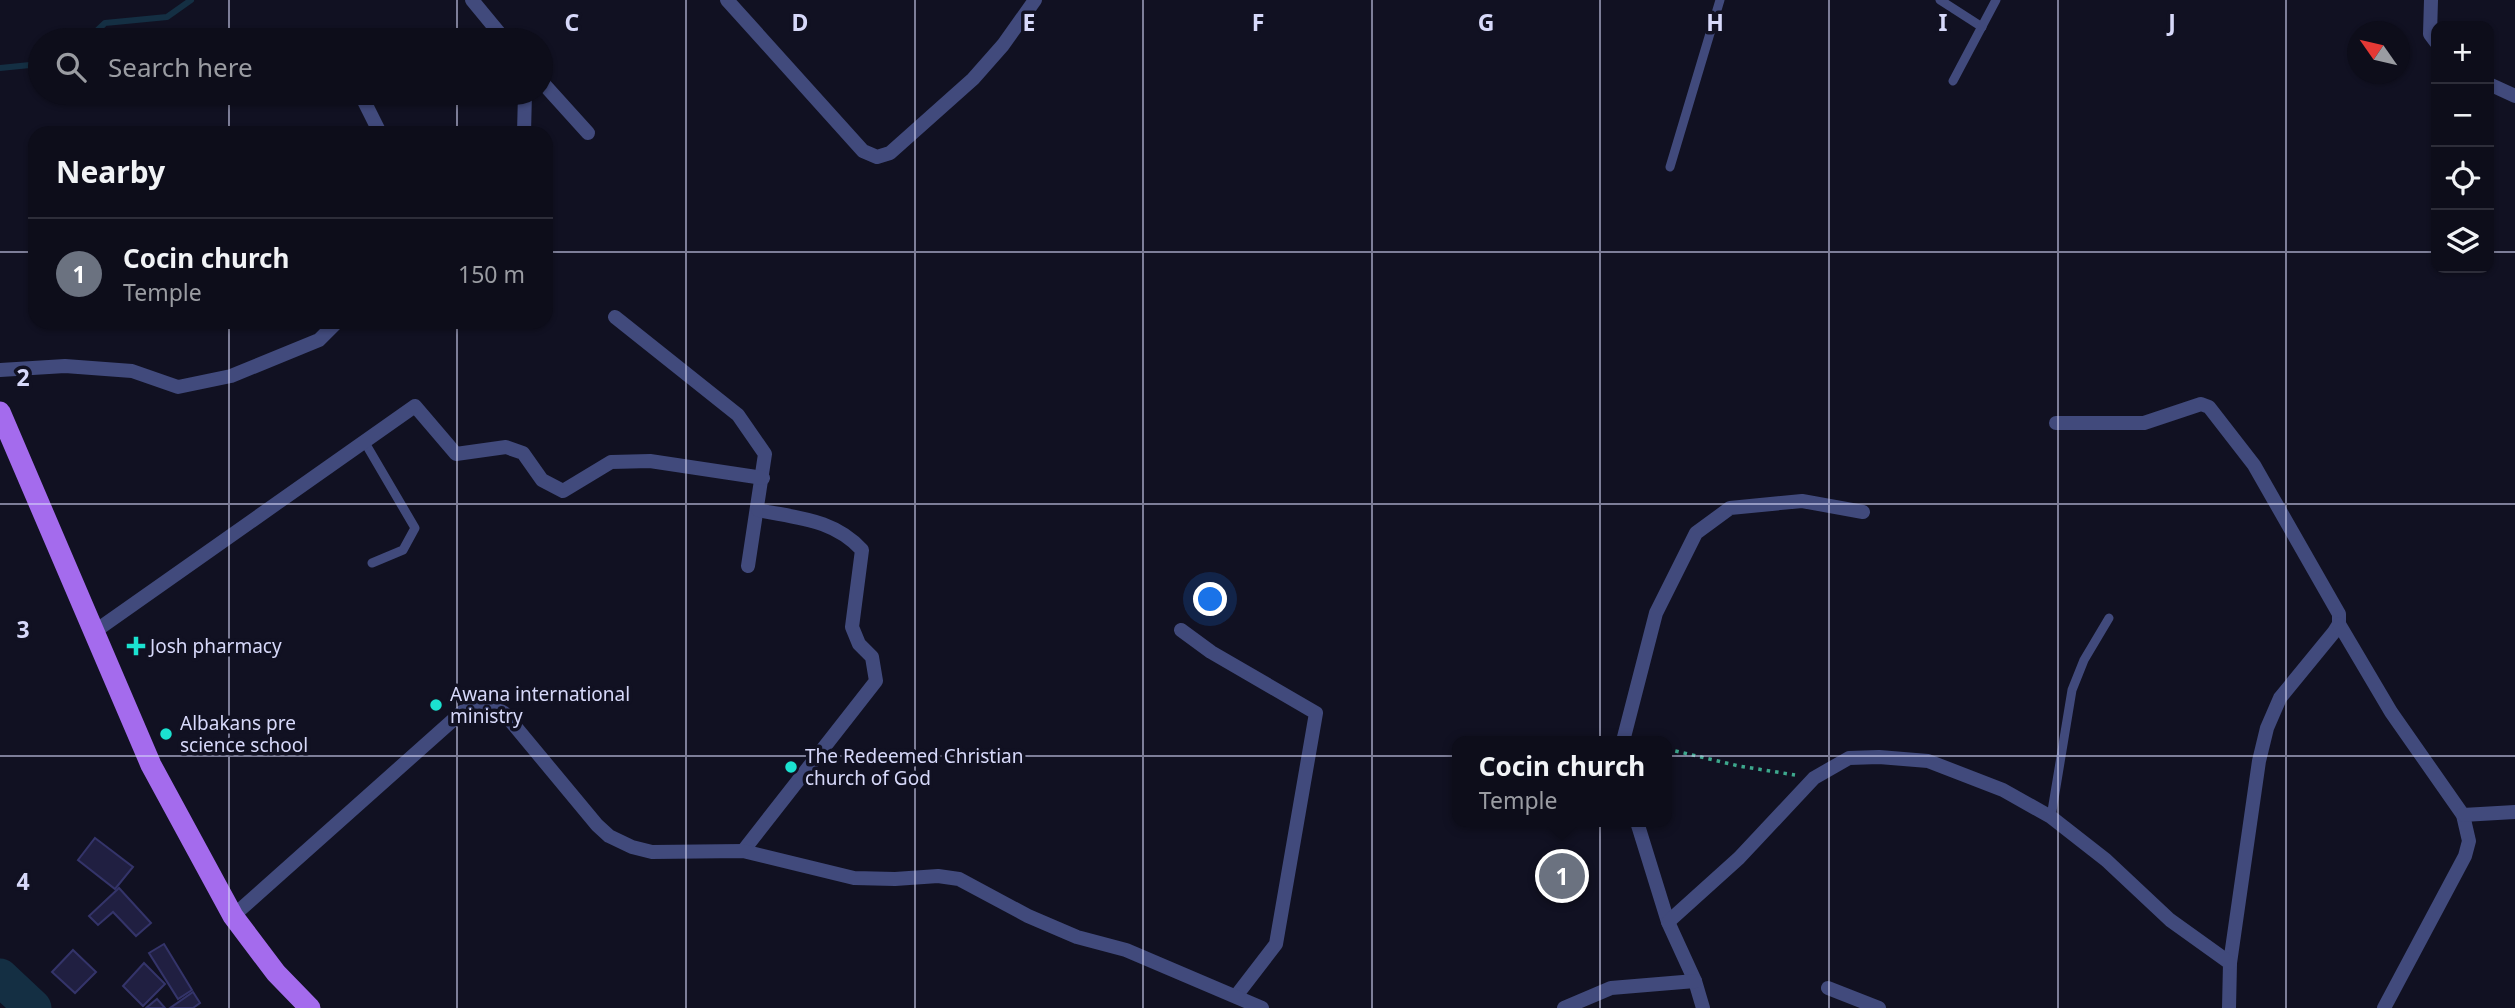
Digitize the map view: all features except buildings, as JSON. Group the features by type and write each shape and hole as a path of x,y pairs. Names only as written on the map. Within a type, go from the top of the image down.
{"main road":[{"path":"0,412 151,765 233,916 275,973 310,1008"}],"street":[{"path":"471,0 495,28"},
{"path":"727,0 863,151 877,157 890,153 973,79 1003,45 1035,0"},
{"path":"2431,0 2431,35"},
{"path":"2494,86 2515,96"},
{"path":"553,94 589,132"},
{"path":"366,105 376,126"},
{"path":"524,126 525,105"},
{"path":"615,317 738,415 765,454 748,566"},
{"path":"0,370 65,366 132,371 178,387 231,376 318,340 329,329"},
{"path":"2056,423 2144,423 2201,404 2209,407 2254,465 2339,614 2339,624 2391,712 2463,814 2469,841 2465,856 2384,1008"},
{"path":"94,632 415,406 456,454 506,447 523,453 542,480 563,491 611,462 650,461 763,478"},
{"path":"1624,736 1656,613 1696,533 1730,508 1802,501 1863,512"},
{"path":"743,851 876,681 872,657 859,644 852,627 862,550 848,535 834,528 758,510"},
{"path":"2229,1008 2230,963 2259,761 2267,728 2280,698 2339,624"},
{"path":"1181,630 1211,652 1316,713 1276,944 1236,996"},
{"path":"233,916 462,712 477,705 493,705 505,713 597,825 632,848 652,852 743,851 854,878 939,876 959,879 1040,922 1077,937 1126,950 1262,1008"},
{"path":"1668,922 1739,858 1814,778 1849,758 1879,757 1928,761 2003,790 2051,817 2106,860 2170,920 2230,963"},
{"path":"2463,814 2515,812"},
{"path":"1639,827 1668,922 1695,981 1703,1008"},
{"path":"1564,1008 1611,988 1695,981"},
{"path":"1828,988 1878,1008"}],"lane":[{"path":"1670,167 1720,0"},
{"path":"1940,0 1982,27"},
{"path":"1953,81 1996,0"},
{"path":"364,441 415,528 403,550 372,564"},
{"path":"2051,817 2072,690 2084,660 2109,618"}],"path":[{"path":"1672,750 1739,766 1814,778"}],"waterway":[{"path":"100,28 105,23 167,17 191,0"},
{"path":"0,68 28,65"},
{"path":"0,977 33,1008"}],"place":[{"name":"Josh pharmacy","path":"136,646"},
{"name":"Awana international ministry","path":"436,705"},
{"name":"Albakans pre science school","path":"166,734"},
{"name":"The Redeemed Christian church of God","path":"791,767"},
{"name":"Cocin church","path":"1562,876"}]}
